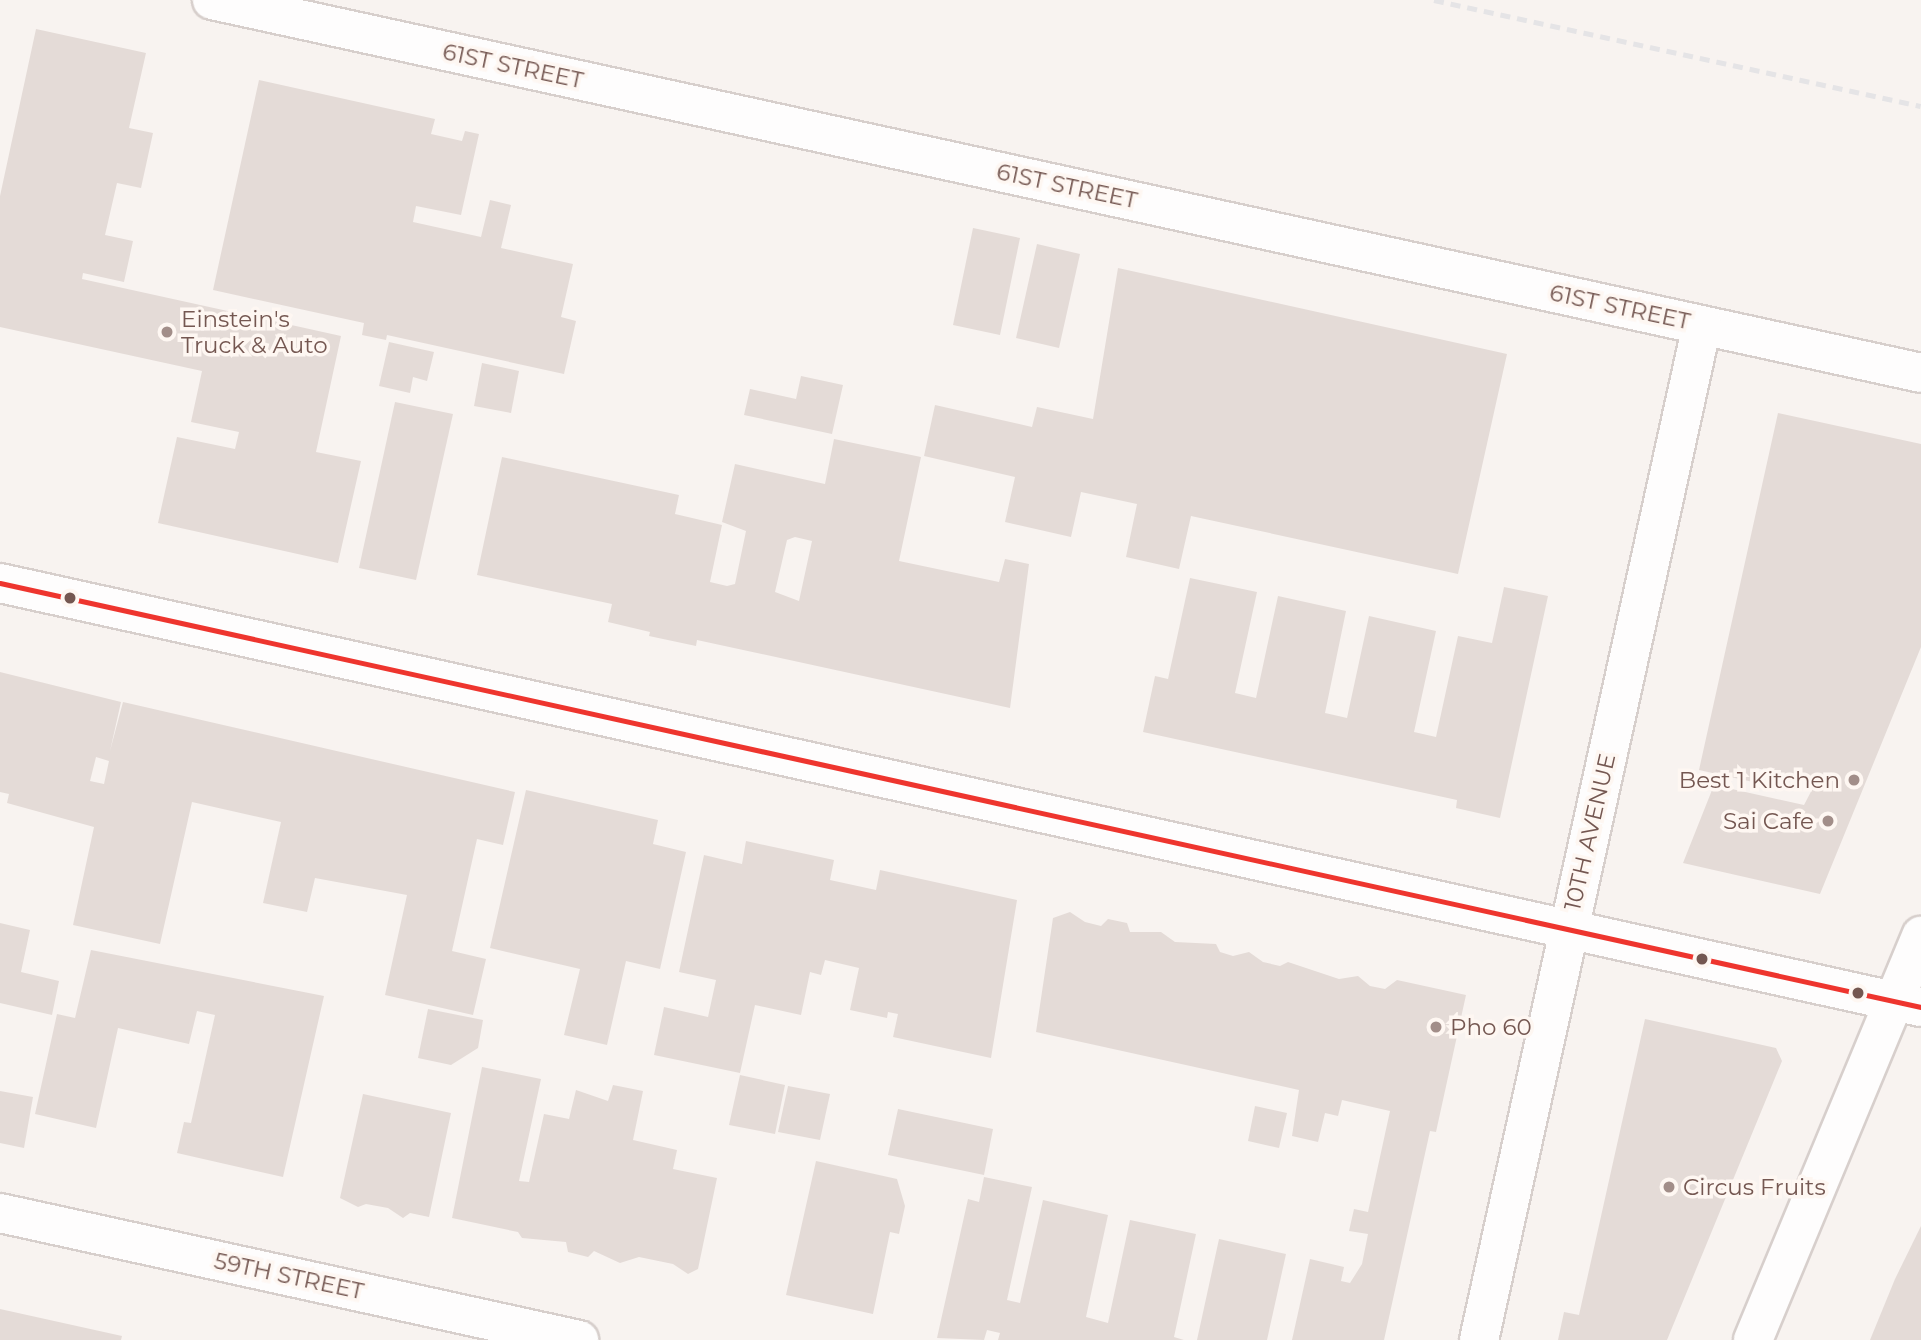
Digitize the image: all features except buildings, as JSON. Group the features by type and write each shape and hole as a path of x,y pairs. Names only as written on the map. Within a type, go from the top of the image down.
{"street":[{"name":"61ST STREET","path":"212,0 1921,373"},
{"name":"10TH AVENUE","path":"1479,1340 1702,325"},
{"path":"0,583 1908,1004"},
{"path":"1753,1340 1908,1004 1921,936"},
{"name":"59TH STREET","path":"0,1213 579,1340"}],"railway":[{"path":"1434,0 1921,106"}],"transit line":[{"path":"0,583 1921,1007"}],"place":[{"name":"Einstein's Truck & Auto","path":"167,332"},
{"name":"Best 1 Kitchen","path":"1854,780"},
{"name":"Sai Cafe","path":"1828,821"},
{"name":"Pho 60","path":"1436,1027"},
{"name":"Circus Fruits","path":"1669,1187"}]}
